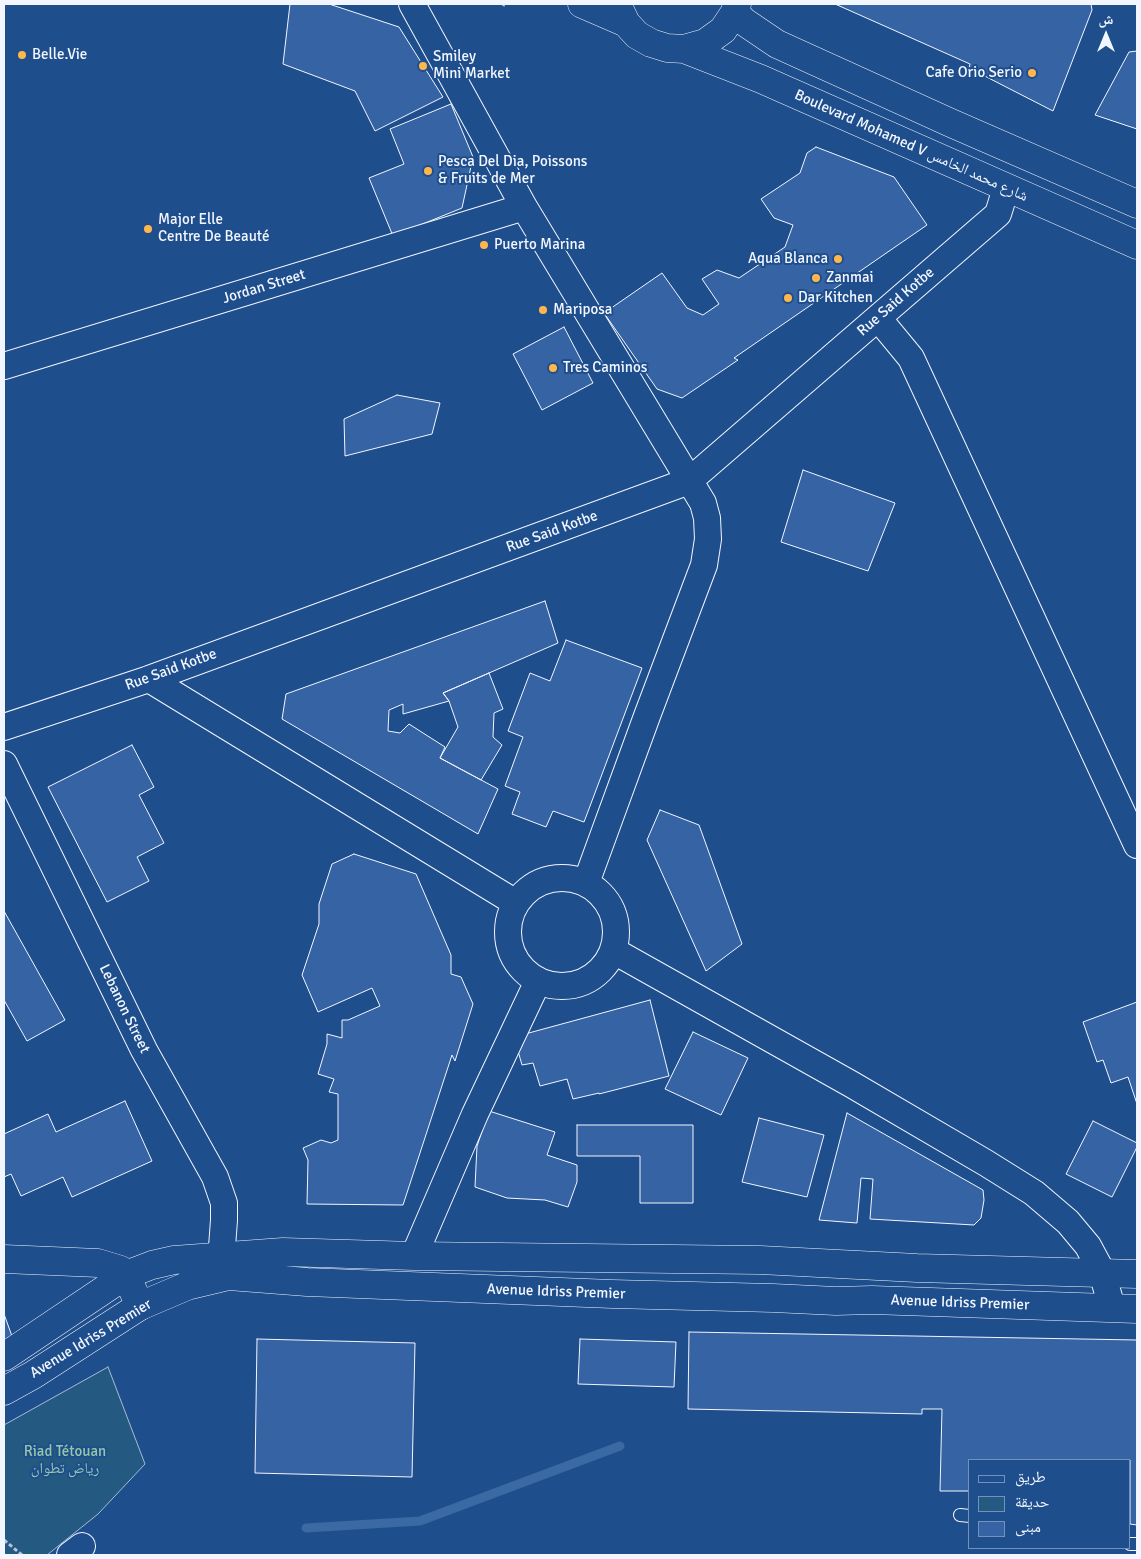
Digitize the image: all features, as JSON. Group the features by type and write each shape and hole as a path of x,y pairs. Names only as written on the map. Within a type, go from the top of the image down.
{"main road":[{"path":"582,4 621,13 637,35 651,43 667,48 684,49 705,43 722,30 736,8 743,21 777,44 951,124 1137,204"},
{"name":"Boulevard Mohamed V شارع محمد الخامس","path":"684,49 761,79 1137,245"},
{"name":"Avenue Idriss Premier","path":"4,1357 126,1275 152,1265 174,1260 283,1252 414,1256 760,1260 917,1268 1137,1274"},
{"path":"4,1259 98,1263 121,1270 126,1275 140,1306"},
{"name":"Avenue Idriss Premier","path":"4,1391 33,1375 140,1306 187,1286 229,1276 317,1282 612,1294 836,1301 872,1300 1124,1309"}],"street":[{"path":"412,4 524,207 703,503 707,518 708,539 704,565 586,884"},
{"name":"Rue Said Kotbe","path":"4,727 149,679 689,481 998,214 1006,188"},
{"name":"Jordan Street","path":"4,366 524,207"},
{"path":"878,318 911,358 1137,845"},
{"path":"149,679 516,903"},
{"name":"Lebanon Street","path":"4,764 144,1050 215,1178 224,1203 222,1247 217,1257"},
{"path":"555,878 571,879 586,884 599,892 609,905 615,919 617,935 614,950 605,966 591,979 574,986 556,987 538,982 523,971 512,956 507,938 508,920 516,903 526,891 540,882 555,878"},
{"path":"614,950 860,1089 986,1162 1034,1193 1073,1228 1088,1246 1124,1309"},
{"path":"414,1256 475,1114 538,982"}],"path":[{"path":"4,1540 22,1555"}],"green space":[{"name":"Riad Tétouan رياض تطوان","path":"108,1367 145,1464 98,1514 47,1555 4,1555 4,1425"}],"building":[{"path":"290,4 329,4 399,27 443,97 375,131 355,91 283,64"},
{"path":"835,4 1091,4 1092,10 1053,111 969,68 970,64"},
{"path":"1137,51 1137,129 1095,115 1129,52"},
{"name":"Pesca Del Dia, Poissons & Fruits de Mer","path":"451,104 473,157 462,208 393,236 369,178 404,164 390,129"},
{"path":"816,147 894,177 927,225 734,358 738,360 682,398 657,389 604,313 662,273 687,308 703,315 719,304 702,279 717,270 739,278 785,247 793,225 774,218 761,199 800,173 807,153"},
{"name":"Tres Caminos","path":"564,327 593,383 542,410 513,354"},
{"path":"397,395 440,403 432,434 345,456 344,419"},
{"path":"803,470 895,503 868,571 781,542"},
{"path":"545,601 558,643 443,693 449,701 403,714 403,704 389,710 388,731 400,733 409,724 445,747 440,758 498,789 478,834 282,719 286,694"},
{"path":"566,640 642,668 584,822 553,811 546,827 512,814 520,792 505,786 523,737 508,731 530,673 550,681"},
{"path":"489,673 503,709 494,713 493,737 502,745 481,780 440,758 458,727 449,701 443,693"},
{"path":"132,745 154,787 139,795 164,843 137,857 149,881 107,902 48,787"},
{"path":"660,810 699,825 742,944 706,971 647,840"},
{"path":"354,854 416,874 451,955 451,974 461,977 473,1004 455,1061 452,1055 403,1205 307,1204 308,1160 303,1148 321,1140 331,1143 338,1140 338,1094 329,1092 334,1079 318,1074 327,1044 327,1034 342,1038 342,1020 348,1020 380,1006 372,988 318,1012 302,975 319,924 319,904 332,864"},
{"path":"4,911 65,1020 27,1041 4,1000"},
{"path":"650,1000 669,1076 573,1099 567,1079 540,1086 533,1063 522,1065 514,1037"},
{"path":"1137,1002 1137,1104 1128,1077 1111,1083 1103,1060 1097,1062 1083,1022"},
{"path":"693,1032 748,1058 721,1115 665,1089"},
{"path":"125,1101 152,1161 72,1197 63,1177 21,1196 11,1174 4,1177 4,1134 48,1114 56,1132"},
{"path":"489,1111 555,1132 547,1155 577,1165 577,1182 568,1207 545,1200 507,1198 475,1187 477,1146"},
{"path":"847,1113 983,1190 984,1200 981,1218 974,1225 870,1219 873,1179 861,1178 857,1223 819,1220"},
{"path":"759,1118 824,1135 807,1197 742,1182"},
{"path":"1093,1121 1137,1143 1137,1147 1112,1197 1066,1174"},
{"path":"577,1125 693,1125 693,1203 640,1203 640,1156 577,1156"},
{"path":"4,1314 13,1339 4,1344"},
{"path":"689,1332 1137,1340 1137,1525 1131,1524 1131,1459 968,1459 968,1491 940,1491 942,1409 922,1409 922,1414 688,1409"},
{"path":"257,1339 415,1343 412,1477 255,1473"},
{"path":"580,1339 676,1342 674,1387 578,1384"}],"waterway":[{"path":"306,1528 420,1521 620,1446"}],"place":[{"name":"Belle.Vie","path":"22,55"},
{"name":"Smiley Mini Market","path":"423,66"},
{"name":"Cafe Orio Serio","path":"1032,73"},
{"name":"Pesca Del Dia, Poissons & Fruits de Mer","path":"428,171"},
{"name":"Major Elle Centre De Beauté","path":"148,229"},
{"name":"Puerto Marina","path":"484,245"},
{"name":"Aqua Blanca","path":"838,259"},
{"name":"Zanmai","path":"816,278"},
{"name":"Dar Kitchen","path":"788,298"},
{"name":"Mariposa","path":"543,310"},
{"name":"Tres Caminos","path":"553,368"}]}
